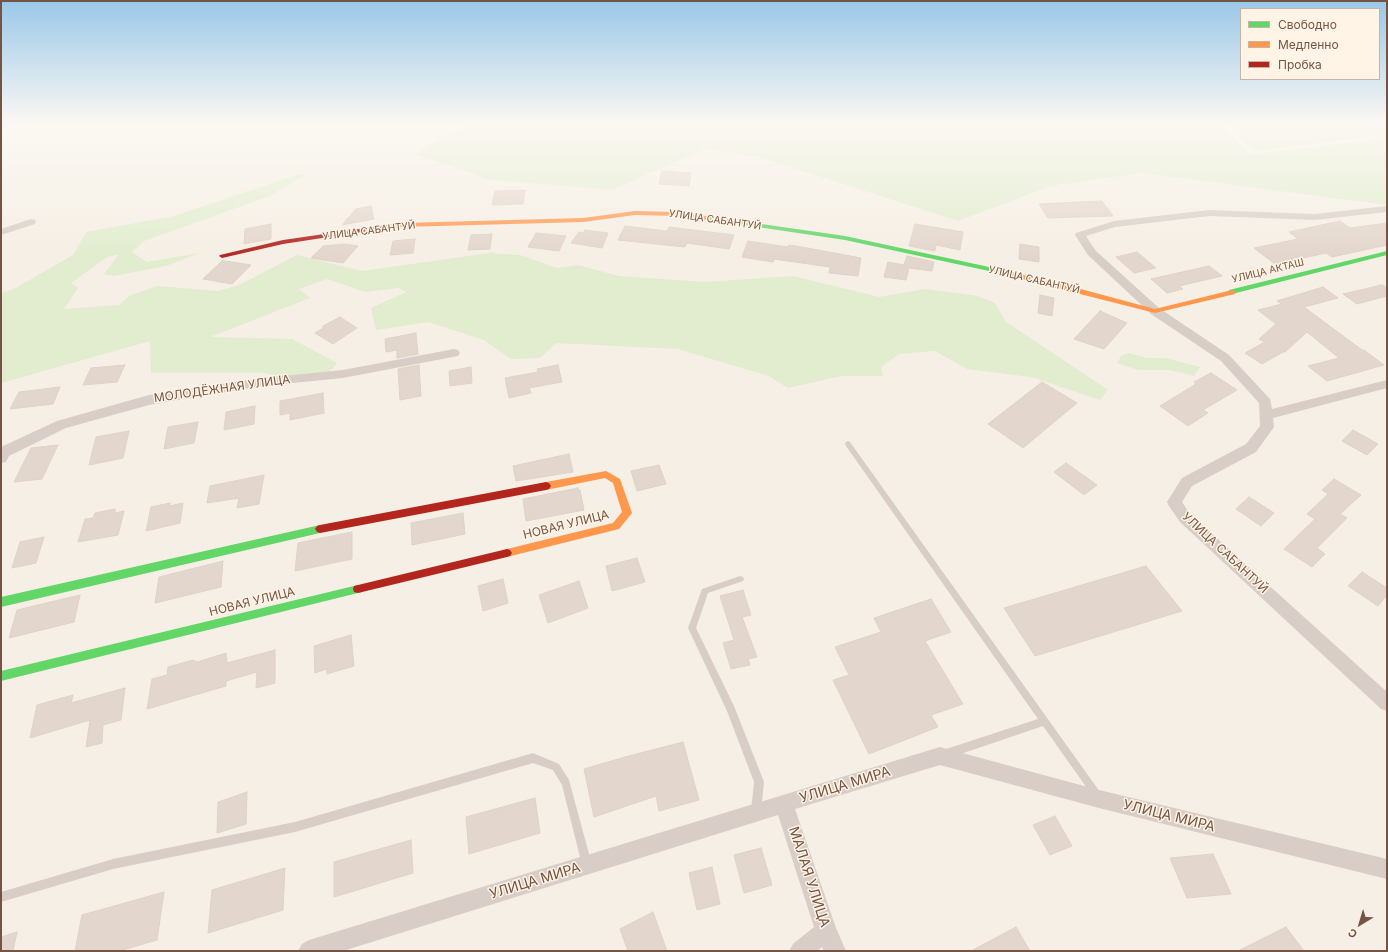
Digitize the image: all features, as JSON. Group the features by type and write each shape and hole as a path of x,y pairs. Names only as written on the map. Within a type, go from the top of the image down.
{"street":[{"name":"УЛИЦА САБАНТУЙ","path":"1387,209 1315,217 1209,213 1114,224 1080,235 1092,253 1154,311 1225,358 1265,402 1268,427 1251,448 1187,482 1174,502 1185,518 1387,703"},
{"name":"УЛИЦА САБАНТУЙ","path":"222,256 283,242 402,225 583,220 635,213 676,214 845,238 1077,290 1154,311"},
{"path":"1,232 32,222"},
{"name":"УЛИЦА АКТАШ","path":"1154,311 1387,253"},
{"name":"МОЛОДЁЖНАЯ УЛИЦА","path":"1,458 4,452 62,424 149,400 262,382 343,374 454,353"},
{"path":"1266,415 1387,384"},
{"name":"НОВАЯ УЛИЦА","path":"1,602 290,535 606,474 617,481 627,513 616,526 1,676"},
{"name":"УЛИЦА МИРА","path":"309,951 940,756 1099,799 1387,869"},
{"name":"МАЛАЯ УЛИЦА","path":"784,803 826,931 835,951"},
{"path":"800,951 826,931"}],"lane":[{"path":"848,444 1099,799"},
{"path":"740,579 705,591 692,628 731,708 759,782 756,813"},
{"path":"940,756 1044,721"},
{"path":"1,896 113,864 295,827 533,758 556,766 566,783 587,865"}],"green space":[{"path":"457,168 661,168 612,190 490,180"},
{"path":"795,168 1387,168 1387,205 1142,173 1051,186 958,221"},
{"path":"299,174 307,174 270,196 144,241 132,252 147,262 200,253 166,266 114,276 104,274 119,254 107,257 71,283 78,288 64,309 119,305 129,296 157,286 218,291 239,285 297,255 362,271 490,253 520,255 557,268 578,265 619,276 705,282 793,276 879,297 925,289 978,296 995,303 1006,322 1108,390 1100,400 1031,377 967,369 935,351 899,354 881,367 883,376 841,376 788,388 769,376 678,349 556,343 540,358 511,359 484,340 428,322 376,330 371,308 406,292 399,288 365,292 327,279 299,289 310,298 210,337 292,339 337,363 326,376 309,381 262,373 151,373 150,341 1,383 1,293 14,289 73,255 86,232 174,216"},
{"path":"1128,353 1147,358 1166,358 1200,367 1194,376 1170,370 1138,370 1117,363 1121,356"}],"building":[{"path":"662,171 691,173 689,186 659,184"},
{"path":"525,190 523,204 492,205 495,191"},
{"path":"1102,201 1113,216 1048,218 1039,204"},
{"path":"371,206 374,219 342,225 356,209"},
{"path":"1340,221 1350,228 1387,223 1387,245 1332,257 1326,253 1275,264 1254,248 1298,239 1289,232"},
{"path":"271,224 271,239 244,244 245,229"},
{"path":"915,224 963,232 960,250 936,245 935,251 909,246"},
{"path":"625,226 667,231 669,227 734,235 729,249 687,243 685,247 618,240"},
{"path":"585,230 608,233 602,248 571,243 579,232 583,233"},
{"path":"536,233 566,236 559,251 528,247"},
{"path":"492,234 490,249 468,250 471,235"},
{"path":"415,239 413,253 390,255 393,241"},
{"path":"748,241 788,247 789,245 861,258 858,276 829,273 830,267 774,259 773,262 742,257"},
{"path":"344,244 358,246 343,263 311,258 323,246"},
{"path":"1020,244 1039,247 1039,262 1019,259"},
{"path":"1137,252 1156,268 1134,273 1116,257"},
{"path":"907,256 934,262 932,271 909,268 906,280 884,277 888,262 904,265"},
{"path":"222,261 251,265 232,284 203,279"},
{"path":"1209,266 1222,276 1179,286 1183,289 1167,293 1151,279"},
{"path":"1382,285 1387,288 1387,296 1357,304 1343,294"},
{"path":"1323,287 1338,298 1304,307 1384,365 1327,381 1308,366 1339,358 1307,332 1285,352 1262,364 1245,353 1265,342 1259,339 1276,324 1258,310 1282,304 1277,301"},
{"path":"1040,295 1054,298 1052,316 1038,313"},
{"path":"1100,311 1127,323 1104,349 1074,339"},
{"path":"340,317 357,328 333,344 315,333 323,328 323,326"},
{"path":"416,333 418,354 397,358 397,350 386,352 385,339"},
{"path":"125,365 117,382 83,385 91,368"},
{"path":"419,365 421,396 400,400 398,369"},
{"path":"558,365 562,382 529,388 531,393 509,398 505,378 538,372 537,369"},
{"path":"471,367 472,383 450,386 449,371"},
{"path":"1211,373 1237,390 1203,410 1208,413 1188,426 1160,406 1196,384 1194,382"},
{"path":"1042,382 1077,403 1023,448 988,424"},
{"path":"60,387 53,404 10,409 19,392"},
{"path":"323,393 324,413 290,420 290,413 280,415 280,401"},
{"path":"255,406 254,424 224,430 226,412"},
{"path":"198,422 194,443 164,449 168,427"},
{"path":"1353,430 1378,444 1367,455 1342,441"},
{"path":"129,431 123,458 89,465 96,437"},
{"path":"58,445 42,479 14,482 31,448"},
{"path":"569,454 573,472 516,481 513,466"},
{"path":"1066,463 1097,485 1084,495 1054,472"},
{"path":"659,465 666,484 637,491 631,471"},
{"path":"264,475 259,504 237,508 239,498 207,503 210,486"},
{"path":"1334,479 1361,495 1340,514 1347,518 1317,548 1325,554 1312,567 1284,549 1315,519 1307,514 1328,494 1322,490"},
{"path":"578,488 578,491 580,490 584,510 526,521 523,499"},
{"path":"1249,497 1274,513 1261,526 1236,509"},
{"path":"170,503 169,506 183,503 180,523 146,531 151,507"},
{"path":"115,509 115,513 124,511 118,535 78,542 85,519 93,518 95,513"},
{"path":"463,513 465,534 412,545 411,523"},
{"path":"352,532 352,559 295,571 298,543"},
{"path":"44,537 36,563 12,568 20,542"},
{"path":"637,558 645,582 612,591 606,566"},
{"path":"223,561 221,587 155,603 159,577"},
{"path":"1146,566 1182,611 1035,656 1004,608"},
{"path":"1362,572 1387,588 1387,595 1378,606 1348,586"},
{"path":"503,579 508,603 483,611 478,586"},
{"path":"579,581 588,608 548,623 539,595"},
{"path":"743,590 751,615 742,617 757,657 748,659 750,665 731,669 723,643 734,640 720,596"},
{"path":"80,595 74,622 9,638 17,610"},
{"path":"931,599 951,632 925,641 963,704 931,715 938,727 869,754 833,680 849,675 835,647 881,632 874,618"},
{"path":"351,635 354,666 327,674 327,669 315,673 314,646"},
{"path":"275,650 275,683 256,688 257,672 226,681 226,686 147,709 152,679 167,675 168,667 193,660 197,662 226,653 227,663"},
{"path":"125,688 121,720 103,725 102,743 86,747 90,720 30,738 37,705 73,695 71,703"},
{"path":"683,742 699,800 659,811 656,796 594,817 584,769"},
{"path":"247,792 246,824 217,833 218,802"},
{"path":"535,798 540,833 469,854 466,817"},
{"path":"1055,816 1072,846 1050,855 1033,825"},
{"path":"411,840 413,873 334,897 334,862"},
{"path":"761,848 772,885 744,893 734,855"},
{"path":"1213,854 1231,894 1187,898 1170,858"},
{"path":"712,867 720,904 697,910 689,873"},
{"path":"285,868 283,910 208,933 212,890"},
{"path":"164,892 157,940 119,951 75,951 82,915"},
{"path":"653,912 667,951 628,951 620,929"},
{"path":"1016,927 1030,951 971,951"},
{"path":"1286,927 1304,951 1238,951"},
{"path":"17,932 13,951 1,951 1,937"}],"traffic: fast":[{"path":"706,218 845,238 1003,272"},
{"path":"1232,292 1387,253"},
{"path":"1,602 320,529"},
{"path":"1,676 358,589"}],"traffic: slow":[{"path":"386,227 402,225 583,220 635,213 676,214 706,218"},
{"path":"1003,272 1155,311 1232,292"},
{"path":"507,553 616,526 627,513 617,481 606,474 546,486"}],"traffic: jam":[{"path":"222,256 283,242 386,227"},
{"path":"320,529 546,486"},
{"path":"358,589 507,553"}]}
